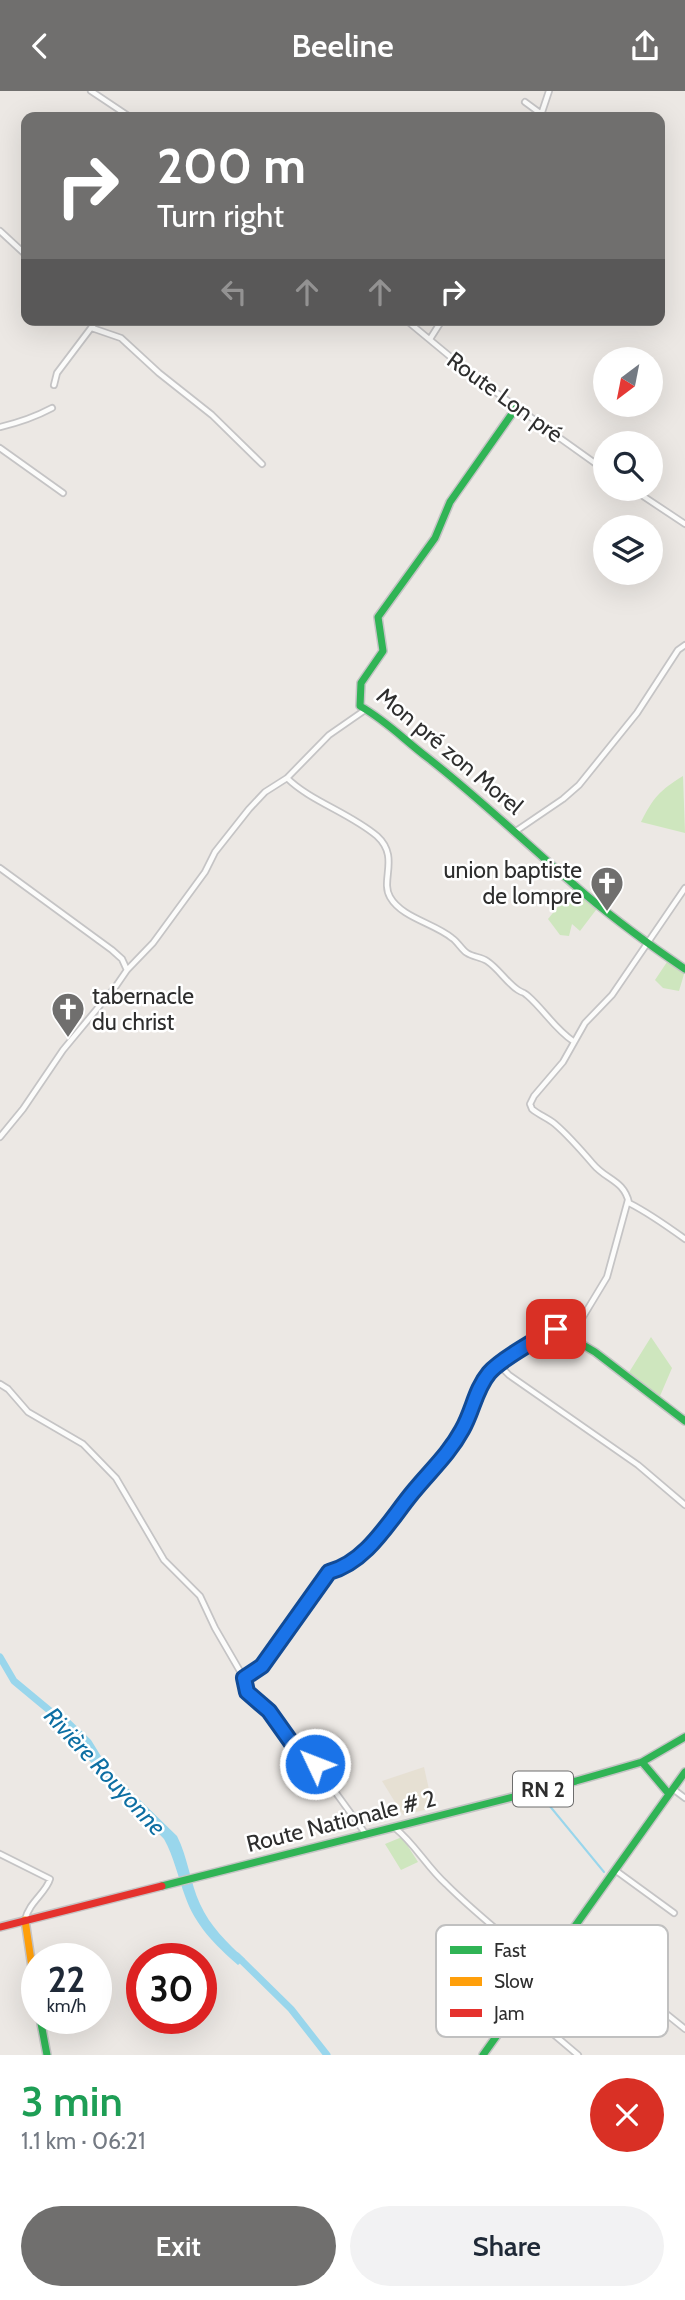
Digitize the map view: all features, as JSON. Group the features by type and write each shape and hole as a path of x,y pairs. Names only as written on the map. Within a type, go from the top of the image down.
{"street":[{"path":"91,91 122,112"},
{"path":"542,112 549,91"},
{"path":"525,102 537,112"},
{"path":"0,231 21,250"},
{"name":"Route Lon pré","path":"413,326 452,360 593,462"},
{"path":"429,339 438,326"},
{"path":"54,385 57,373 92,328 121,338 159,373 212,415 262,464"},
{"path":"0,427 52,408"},
{"name":"Mon pré zon Morel","path":"516,408 450,502 431,544 378,617 377,626 385,644 359,687 360,706 395,728 516,831 586,895 685,969"},
{"path":"0,448 63,493"},
{"path":"650,501 685,524"},
{"path":"516,831 579,785 630,723 677,650 685,645"},
{"path":"0,1137 23,1109 63,1050 117,986 127,969 138,961 160,934 205,872 215,852 249,810 265,792 287,778 329,735 365,709"},
{"path":"287,778 295,786 334,807 378,837 388,856 387,887 390,897 397,905 451,936 468,953 489,962 573,1041"},
{"path":"0,868 112,950 122,959 127,969"},
{"path":"685,887 612,995 585,1023 563,1062 530,1104 532,1109 554,1124 589,1157 593,1165 617,1182 627,1192 629,1203 685,1239"},
{"path":"572,1335 607,1277 628,1199"},
{"path":"244,1678 262,1666 329,1572 340,1569 374,1541 447,1455 464,1427 476,1392 491,1370 556,1329 572,1335 581,1346 595,1352 685,1421"},
{"path":"499,1365 509,1375 638,1465 685,1505"},
{"path":"0,1384 8,1389 28,1412 83,1444 116,1478 164,1560 200,1596 244,1678 247,1692 269,1711 296,1749 315,1764 366,1834"},
{"name":"Route Nationale # 2","path":"0,1927 395,1828 642,1762 685,1737"},
{"path":"642,1762 671,1791 685,1798"},
{"path":"577,1925 685,1772"},
{"path":"395,1828 404,1834 445,1884 493,1925"},
{"path":"0,1854 50,1879 49,1885 32,1902 25,1920 28,1943"},
{"path":"615,1870 674,1913"},
{"path":"668,2015 685,2029"},
{"path":"43,2034 47,2055"},
{"path":"483,2055 496,2037"},
{"path":"557,2037 578,2055"}],"shaded area":[{"path":"424,1767 433,1808 403,1815 382,1781"}],"green space":[{"path":"683,776 685,833 641,822 658,795"},
{"path":"574,887 599,906 580,931 572,924 569,936 560,935 548,919"},
{"path":"669,959 685,971 679,991 663,988 655,980"},
{"path":"651,1337 672,1368 660,1396 628,1374"},
{"path":"402,1837 418,1862 401,1870 385,1844"}],"water":[{"path":"65,1715 91,1740 110,1771 177,1836 204,1912 220,1934 245,1959 238,1965 214,1942 194,1916 164,1839 93,1765 60,1723"}],"waterway":[{"name":"Rivière Rouyonne","path":"0,1657 14,1681 67,1725"},
{"path":"544,1799 604,1872"},
{"name":"Rivière Rouyonne","path":"237,1956 291,2009 327,2055"}],"traffic: fast":[{"path":"516,408 450,502 435,538 378,617 383,651 361,683 360,706 387,724 448,774 598,905 685,969"},
{"path":"244,1678 262,1666 281,1643 329,1572 343,1567 366,1549 446,1454 463,1429 478,1392 490,1372 510,1356 556,1329 595,1352 685,1421"},
{"path":"162,1886 576,1781 642,1762 685,1737"},
{"path":"642,1762 669,1794"},
{"path":"576,1925 685,1772"},
{"path":"43,2034 47,2055"},
{"path":"483,2055 496,2037"}],"traffic: slow":[{"path":"25,1920 28,1943"}],"traffic: jam":[{"path":"0,1927 162,1886"}],"place":[{"name":"union baptiste de lompre","path":"607,913"},
{"name":"tabernacle du christ","path":"68,1039"}],"route":[{"path":"315,1764 296,1749 269,1711 247,1692 244,1678 262,1666 281,1643 329,1572 340,1569 374,1541 447,1455 464,1427 476,1392 491,1370 556,1329"}]}
